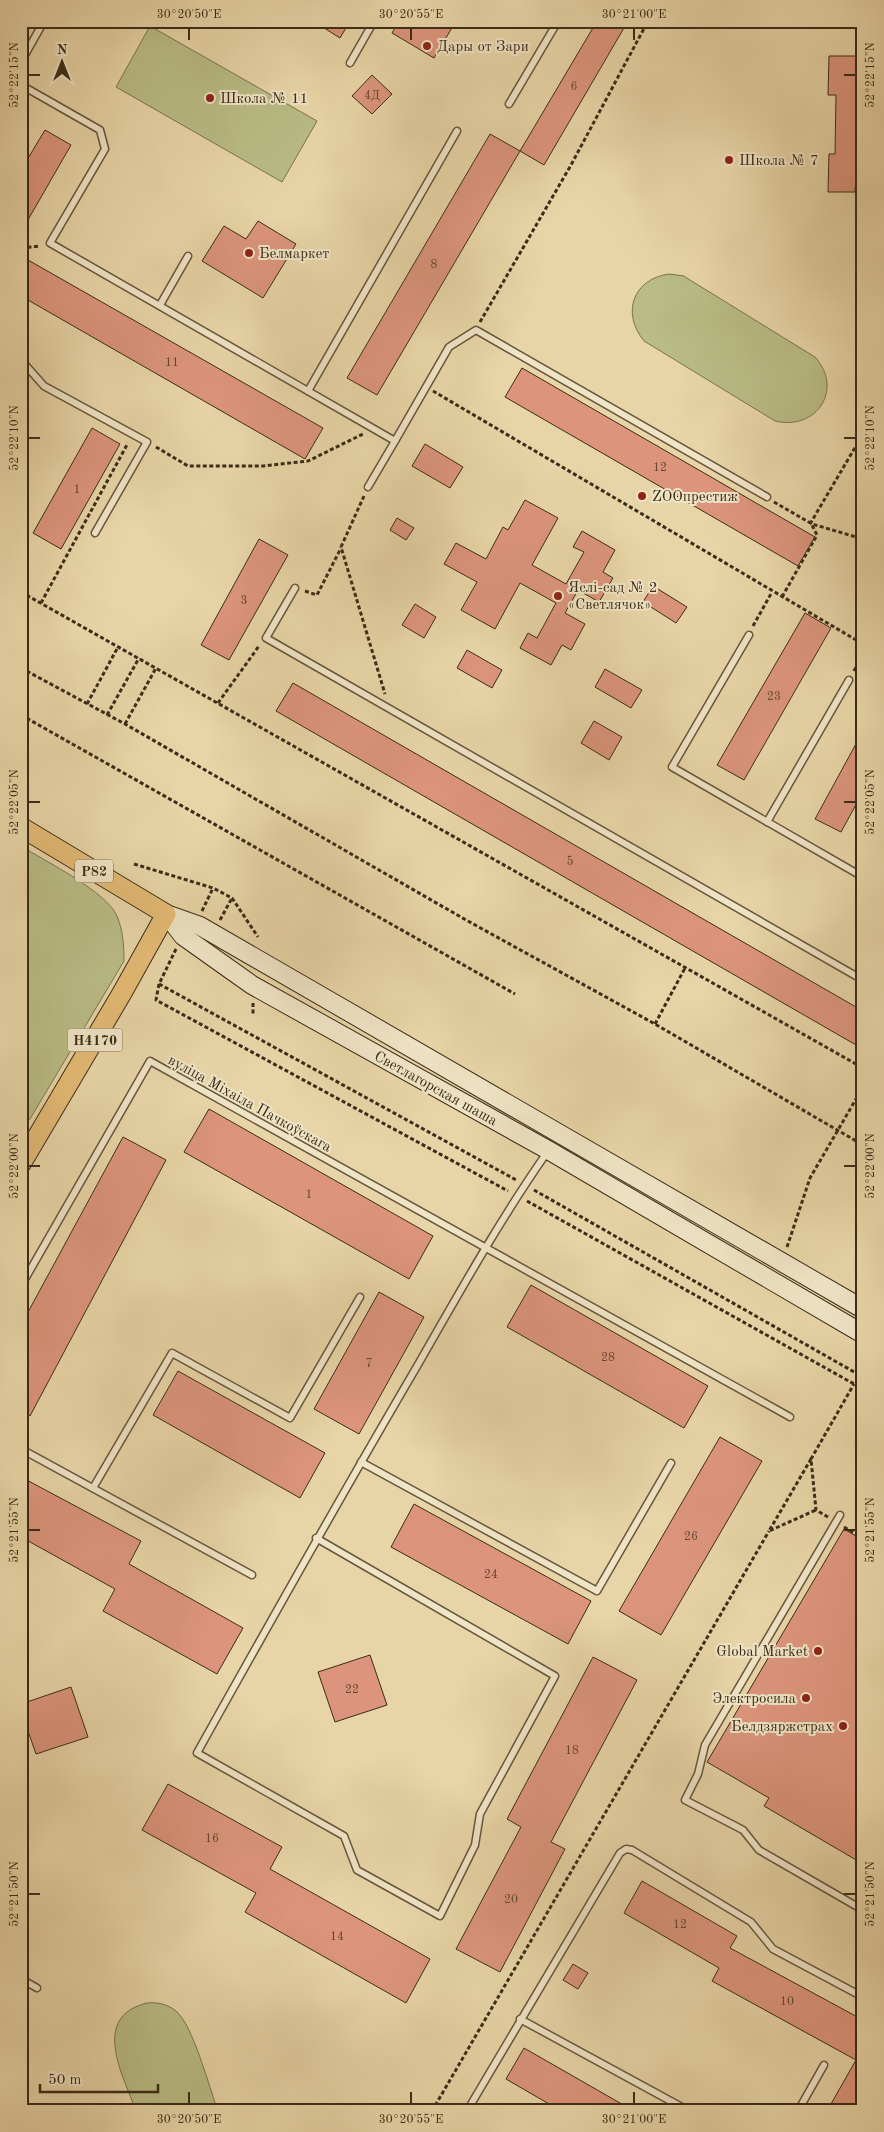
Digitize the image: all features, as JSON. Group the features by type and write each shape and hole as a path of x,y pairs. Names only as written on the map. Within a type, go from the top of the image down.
{"main road":[{"name":"Светлагорская шаша","path":"21,827 166,914 182,936 252,985 548,1150 863,1334"},
{"name":"Н4170","path":"23,1157 122,993 166,914"},
{"path":"166,914 200,926 863,1309"}],"lane":[{"path":"21,62 44,21"},
{"path":"350,63 374,21"},
{"path":"509,104 558,21"},
{"path":"21,85 100,130 105,149 50,243 395,441"},
{"path":"308,391 457,132"},
{"path":"160,306 188,256"},
{"path":"368,487 449,347 476,330 767,497"},
{"path":"21,360 44,386 147,442 96,533"},
{"path":"295,588 266,638 863,980"},
{"path":"748,635 672,767 863,877"},
{"path":"767,822 849,680"},
{"name":"вуліца Міхаіла Пачкоўскага","path":"21,1286 150,1061 486,1248"},
{"path":"316,1538 555,1676 480,1814 475,1845 440,1916 357,1870 344,1836 197,1753 316,1538 486,1248 548,1150"},
{"path":"486,1248 790,1417"},
{"path":"93,1488 172,1354 290,1418 360,1297"},
{"path":"21,1448 252,1575"},
{"path":"361,1462 597,1591 671,1463"},
{"path":"840,1515 705,1745 698,1774 685,1800 743,1830 759,1850 863,1910"},
{"path":"467,2111 620,1853 626,1849 632,1850 751,1922 773,1949 863,1997"},
{"path":"21,1979 37,1988"},
{"path":"520,2019 689,2111"},
{"path":"798,2111 824,2066"}],"path":[{"path":"476,330 571,165 648,21"},
{"path":"21,248 53,244"},
{"path":"426,387 863,644"},
{"path":"147,442 188,466 263,466 308,461 374,429"},
{"path":"41,603 133,434"},
{"path":"811,524 863,434"},
{"path":"295,588 316,595 341,547 368,487"},
{"path":"767,497 811,524 863,539"},
{"path":"782,597 818,534 811,524"},
{"path":"341,547 390,709"},
{"path":"21,592 863,1068"},
{"path":"748,635 772,592"},
{"path":"218,703 266,638"},
{"path":"87,704 118,647"},
{"path":"849,680 863,654"},
{"path":"107,715 139,658"},
{"path":"21,668 125,724 466,920 655,1024 863,1145"},
{"path":"125,724 156,668"},
{"path":"21,715 515,994"},
{"path":"134,864 213,888 232,898 258,937"},
{"path":"203,910 213,888"},
{"path":"211,915 220,921 232,898"},
{"path":"655,1024 685,968"},
{"path":"159,984 525,1184 863,1377"},
{"path":"789,1243 810,1178 836,1130 863,1087"},
{"path":"432,2111 854,1384"},
{"path":"811,1459 816,1510"},
{"path":"816,1510 863,1538"},
{"path":"769,1531 816,1510"}],"green space":[{"path":"150,26 317,121 282,182 116,87"},
{"path":"669,274 684,276 815,357 823,369 827,382 826,394 822,405 814,414 803,420 790,422 775,421 644,341 633,319 634,299 639,290 647,283 657,277"},
{"path":"21,846 89,887 111,907 121,927 124,961 30,1119 21,1122"},
{"path":"147,2003 166,2005 176,2011 182,2018 200,2057 218,2111 136,2111 119,2065 115,2049 115,2034 119,2021 130,2010"}],"building":[{"path":"313,21 350,21 340,38"},
{"name":"Дары от Зари","path":"399,21 456,21 434,58 392,33"},
{"path":"597,21 628,21 544,165 520,151"},
{"path":"829,56 860,56 860,76 863,76 863,175 856,175 855,192 828,192 829,154 835,154 836,95 828,95"},
{"path":"372,75 392,94 372,114 352,96"},
{"path":"45,130 71,145 21,232 21,170"},
{"path":"490,134 520,151 377,395 347,378"},
{"name":"Белмаркет","path":"258,221 296,244 263,298 202,261 224,226 246,239"},
{"path":"21,256 323,428 305,459 21,296"},
{"path":"522,368 815,537 798,566 505,397"},
{"path":"92,428 120,444 61,549 33,533"},
{"path":"425,444 463,467 450,488 412,466"},
{"path":"525,500 558,518 532,565 566,584 584,552 573,547 582,531 615,550 603,572 613,578 599,602 578,590 565,613 585,624 571,650 562,645 551,665 520,648 528,633 537,638 556,603 520,583 495,629 461,610 477,582 444,564 456,543 486,559 503,527 508,530"},
{"path":"397,518 414,528 406,540 390,530"},
{"path":"259,539 288,555 229,660 201,645"},
{"path":"653,586 687,607 676,623 643,602"},
{"path":"415,604 436,617 424,638 402,625"},
{"path":"805,613 831,628 744,780 717,765"},
{"path":"467,650 502,670 492,688 457,668"},
{"path":"605,669 642,690 631,708 595,687"},
{"path":"293,683 863,1011 863,1049 276,711"},
{"path":"594,721 622,737 609,760 581,743"},
{"path":"863,731 863,792 841,832 815,819"},
{"path":"209,1109 433,1236 409,1279 184,1152"},
{"path":"123,1137 166,1160 30,1416 21,1411 21,1325"},
{"path":"531,1285 708,1386 684,1428 507,1327"},
{"path":"379,1292 424,1317 359,1434 314,1409"},
{"path":"178,1371 325,1453 300,1498 153,1415"},
{"path":"720,1437 762,1461 661,1635 619,1611"},
{"path":"21,1477 141,1541 129,1564 243,1628 217,1674 103,1611 115,1589 21,1537"},
{"path":"414,1504 591,1601 568,1644 391,1547"},
{"name":"Global Market","path":"844,1529 863,1540 863,1864 764,1806 769,1798 707,1762"},
{"path":"370,1655 387,1705 335,1722 318,1672"},
{"path":"593,1657 637,1680 551,1842 565,1849 500,1972 456,1949 521,1827 507,1819"},
{"path":"71,1687 88,1737 36,1754 21,1711 21,1704"},
{"path":"168,1784 282,1847 270,1869 430,1959 406,2003 245,1912 256,1893 142,1830"},
{"path":"642,1881 737,1936 730,1948 863,2020 863,2111 827,2111 856,2060 712,1981 719,1968 624,1913"},
{"path":"573,1964 588,1973 578,1989 563,1980"},
{"path":"524,2048 634,2111 561,2111 506,2079"}],"place":[{"name":"Дары от Зари","path":"427,46"},
{"name":"Школа № 11","path":"210,98"},
{"name":"Школа № 7","path":"729,160"},
{"name":"Белмаркет","path":"249,253"},
{"name":"ZOOпрестиж","path":"642,496"},
{"name":"Яслі-сад № 2 «Светлячок»","path":"558,596"},
{"name":"Global Market","path":"818,1651"},
{"name":"Электросила","path":"806,1698"},
{"name":"Белдзяржстрах","path":"843,1726"}]}
